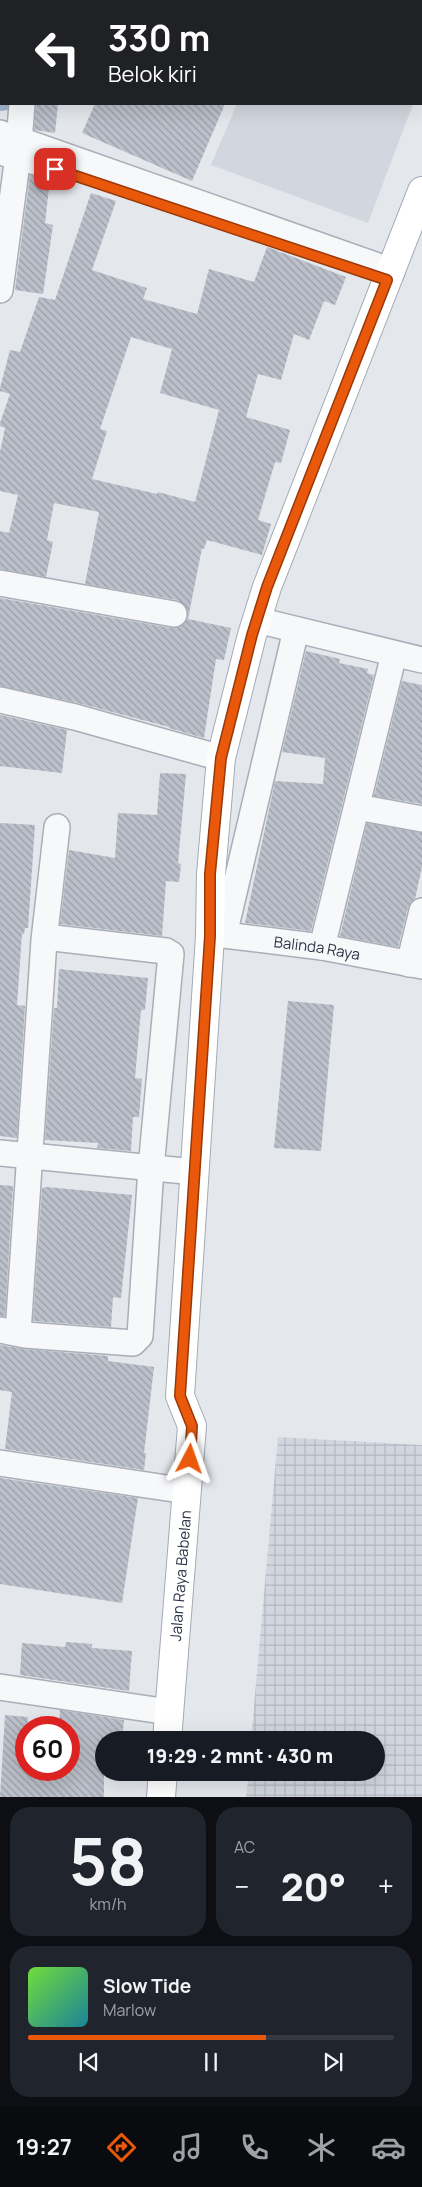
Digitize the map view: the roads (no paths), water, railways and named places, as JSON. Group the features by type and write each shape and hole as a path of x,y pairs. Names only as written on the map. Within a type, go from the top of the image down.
{"main road":[{"name":"Jalan Raya Babelan","path":"168,1731 192,1426 180,1396 195,1172 217,936 210,874 221,758 267,587 422,191"},
{"path":"161,1797 163,1781"}],"street":[{"path":"0,290 8,144 22,105"},
{"path":"8,144 389,276"},
{"path":"0,583 174,614"},
{"path":"258,620 422,660"},
{"path":"217,936 296,630"},
{"path":"322,947 394,654"},
{"path":"0,700 75,717 221,758"},
{"path":"357,807 422,819"},
{"path":"45,937 166,951 171,954 151,1168 138,1340 133,1343 25,1335 9,1331 29,1155 45,937 57,827"},
{"path":"415,965 422,911"},
{"name":"Balinda Raya","path":"217,936 322,947 415,965"},
{"path":"0,1153 195,1172"},
{"path":"0,1463 187,1491"},
{"path":"0,1687 169,1712"}]}
